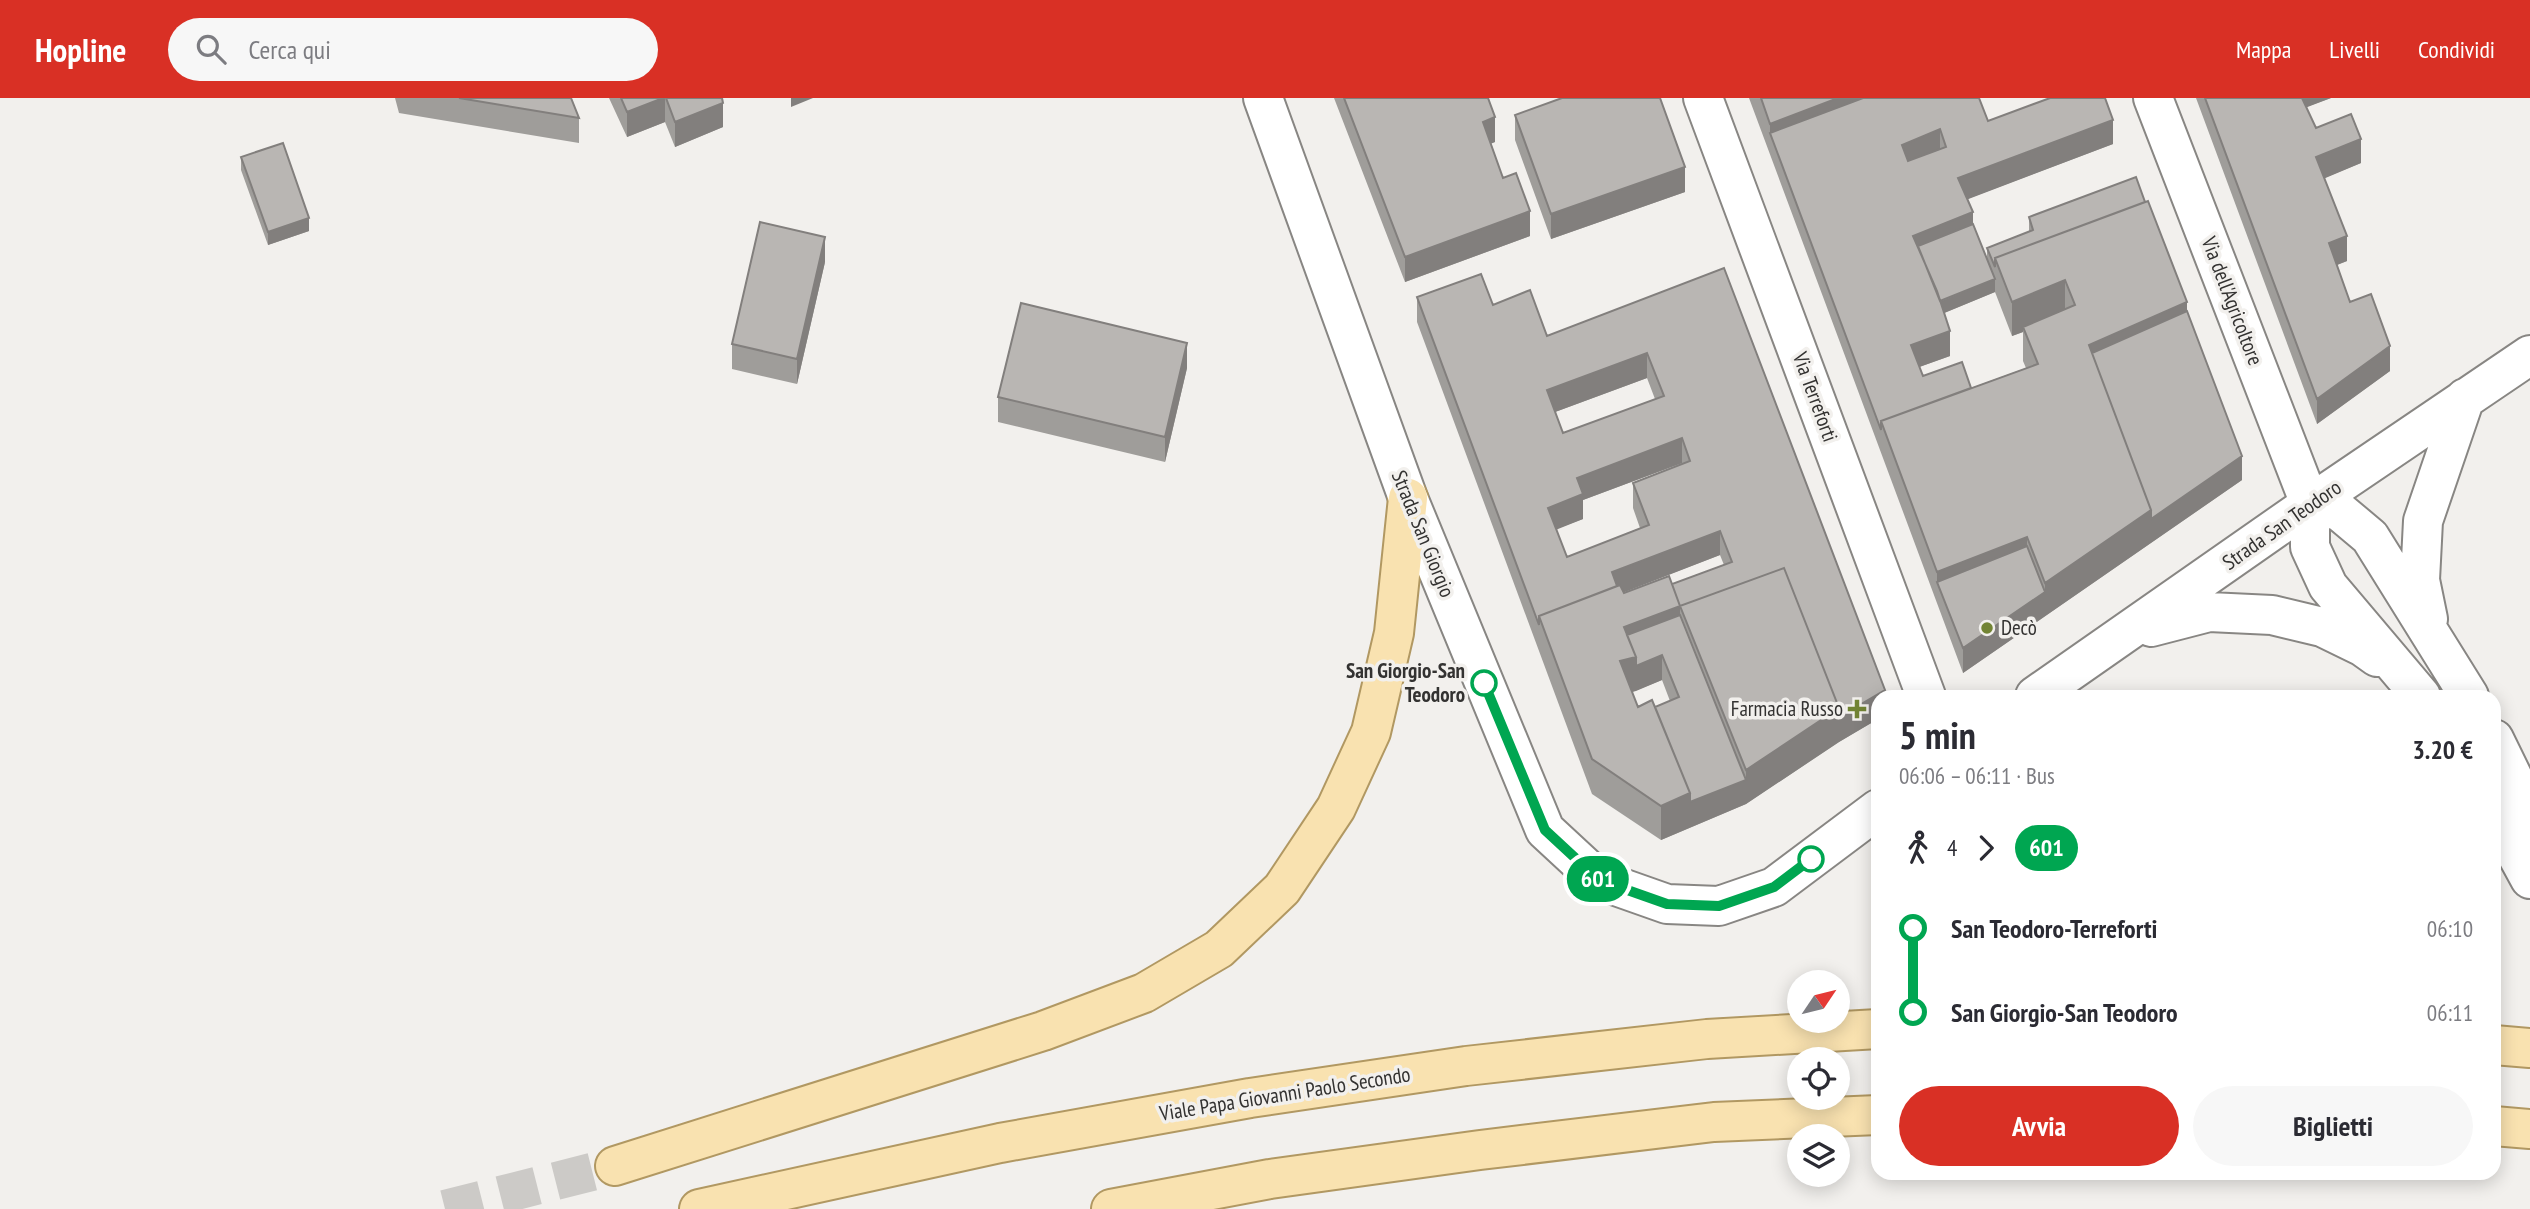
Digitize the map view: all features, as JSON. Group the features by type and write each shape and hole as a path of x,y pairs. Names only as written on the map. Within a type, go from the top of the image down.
{"main road":[{"path":"615,1166 1043,1031 1144,993 1219,949 1282,889 1336,808 1371,732 1394,634 1408,498"},
{"name":"Viale Papa Giovanni Paolo Secondo","path":"699,1209 1000,1143 1250,1098 1466,1066 1707,1039 1871,1029"},
{"path":"2501,1046 2530,1048"},
{"path":"1111,1209 1270,1179 1480,1150 1714,1122 1871,1115"},
{"path":"2501,1127 2530,1129"}],"street":[{"name":"Strada San Giorgio","path":"1263,98 1408,498 1545,830 1599,880 1667,904 1719,906 1774,887 1871,814"},
{"name":"Via Terreforti","path":"1703,98 1924,690"},
{"name":"Via dell'Agricoltore","path":"2153,98 2310,504"},
{"name":"Strada San Teodoro","path":"2044,690 2310,504 2530,355"},
{"path":"2433,642 2420,580 2423,521 2465,398"},
{"path":"2414,688 2328,586 2310,547 2310,504 2339,511 2370,537 2465,690"},
{"path":"2129,632 2210,612 2272,615 2322,627 2363,648 2414,688"},
{"path":"2501,753 2530,822"},
{"path":"2501,826 2530,879"}],"building":[{"path":"459,98 571,98 579,118"},
{"path":"621,98 663,98 627,112"},
{"path":"666,98 722,98 723,103 675,122"},
{"path":"1344,98 1488,98 1495,117 1483,122 1503,178 1516,173 1530,211 1405,257"},
{"path":"1562,98 1660,98 1685,167 1551,214 1515,115"},
{"path":"1761,98 1838,98 1770,124"},
{"path":"1863,98 1979,98 1988,121 2050,98 2105,98 2113,120 1958,178 1973,212 1913,236 1937,291 1950,331 1911,345 1923,376 1962,362 1971,388 1881,421 1881,430 1770,133","holes":["1940,129 1946,147 1908,161 1902,145"]},
{"path":"2205,98 2302,98 2316,128 2351,114 2361,139 2316,157 2347,236 2329,243 2350,302 2371,294 2390,346 2317,399"},
{"path":"283,143 309,218 268,232 241,157"},
{"path":"2136,177 2145,202 1995,258 1995,267 1987,248 2033,230 2029,217"},
{"path":"2148,201 2187,302 2089,345 2151,510 2045,583 2027,537 1937,572 1881,421 2038,364 2023,327 2075,305 2065,280 2012,302 1995,258"},
{"path":"760,222 825,237 797,359 732,344"},
{"path":"1973,224 1995,279 1940,301 1918,246"},
{"path":"1724,268 1885,690 1871,690 1871,698 1839,717 1839,708 1784,568 1680,606 1672,584 1732,562 1720,531 1612,572 1617,586 1539,616 1539,625 1417,297 1481,274 1493,305 1530,290 1547,336","holes":["1647,353 1664,396 1563,433 1547,390","1682,438 1690,461 1633,483 1649,525 1567,557 1548,508 1583,494 1577,478"]},
{"path":"1021,303 1187,343 1165,437 998,397"},
{"path":"2187,311 2242,456 2151,519 2151,510 2092,353"},
{"path":"2027,546 2045,592 1963,648 1937,582"},
{"path":"1784,568 1839,708 1746,770 1680,606"},
{"path":"1669,576 1680,606 1624,627 1636,657 1620,661 1638,707 1652,700 1690,793 1661,806 1592,759 1539,616 1620,585 1624,593"},
{"path":"1680,615 1746,780 1690,802 1690,793 1655,707 1679,697 1662,655 1636,666 1636,657 1627,635"}],"tunnel":[{"path":"445,1209 615,1166"}],"bus line":[{"name":"601","path":"1484,683 1545,830 1599,880 1667,904 1719,906 1774,887 1811,859"}],"place":[{"name":"Decò","path":"1987,628"},
{"name":"San Giorgio-San Teodoro","path":"1484,683"},
{"name":"Farmacia Russo","path":"1857,709"}]}
